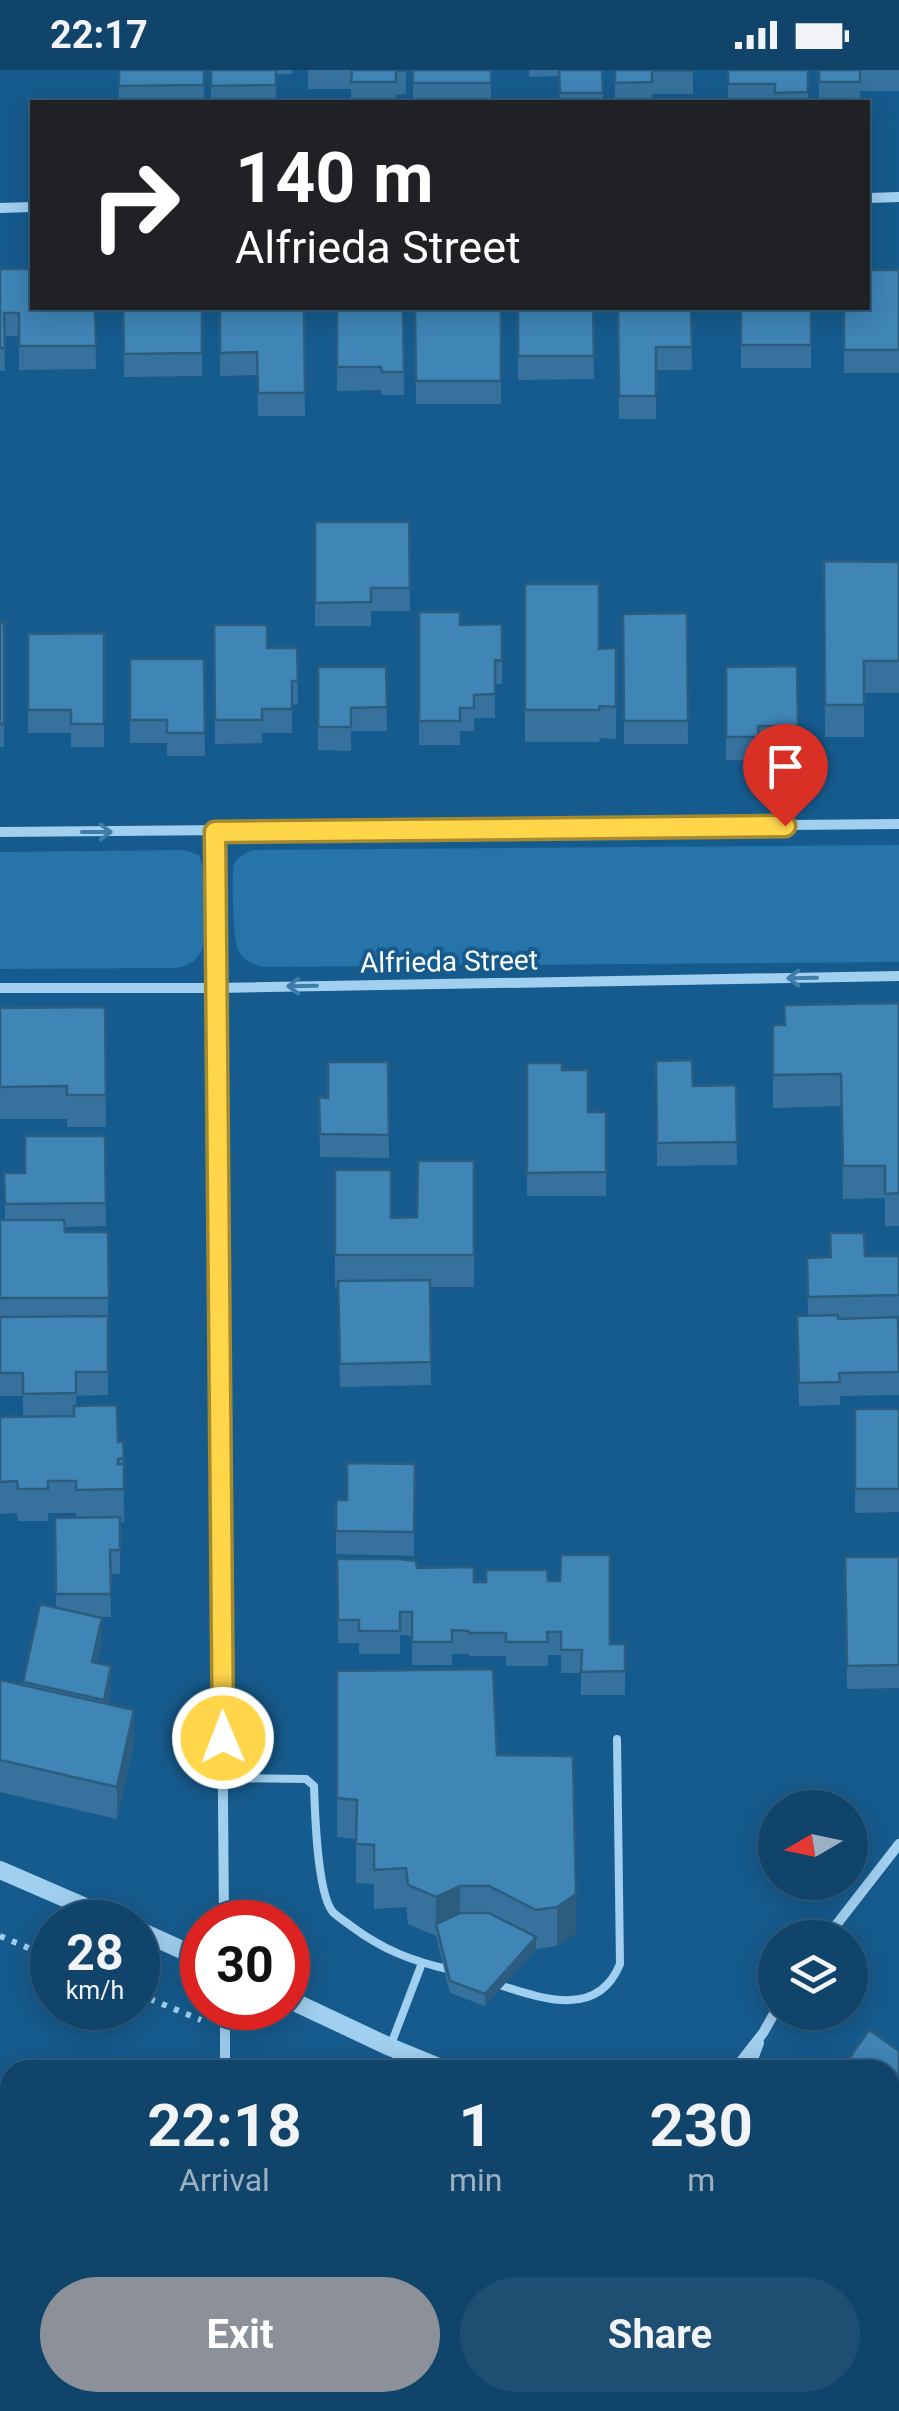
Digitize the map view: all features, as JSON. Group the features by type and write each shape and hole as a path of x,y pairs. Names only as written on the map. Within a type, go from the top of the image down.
{"street":[{"path":"870,198 899,198"},
{"path":"0,208 30,207"},
{"path":"0,832 899,824"},
{"path":"215,832 224,1900"},
{"name":"Alfrieda Street","path":"0,988 899,976"},
{"path":"840,1920 899,1844"},
{"path":"0,1870 69,1900"},
{"path":"310,2009 422,2060"},
{"path":"225,2030 225,2060"},
{"path":"742,2060 765,2030"},
{"path":"753,2060 763,2033"}],"lane":[{"path":"483,1979 554,2001 599,1993 613,1982 620,1964 617,1739"},
{"path":"223,1778 306,1779 314,1786 322,1882 332,1911 386,1948 422,1963 466,1973"},
{"path":"390,2047 422,1963"}],"path":[{"path":"0,1936 30,1949"}],"shaded area":[{"path":"899,845 899,962 266,967 244,958 235,937 234,865 252,850"},
{"path":"184,850 199,855 205,888 203,944 193,962 174,968 0,969 0,852"}],"building":[{"path":"119,70 204,70 204,85 119,86"},
{"path":"211,70 276,70 276,85 211,86"},
{"path":"352,70 406,71 396,71 396,82 351,82"},
{"path":"413,70 491,70 491,83 413,83"},
{"path":"559,70 602,70 603,93 560,93"},
{"path":"615,70 693,71 652,71 652,82 615,83"},
{"path":"728,70 808,70 808,92 775,93 775,84 728,84"},
{"path":"819,70 860,70 860,82 819,82"},
{"path":"0,269 30,269 30,310 95,310 96,346 19,346 19,313 4,313 5,348 0,348"},
{"path":"870,270 899,270 899,350 844,350 844,310 870,310"},
{"path":"123,310 202,310 202,353 124,354"},
{"path":"220,310 304,310 305,393 258,393 257,352 220,353"},
{"path":"337,310 403,310 404,372 382,372 381,367 337,367"},
{"path":"415,310 501,310 501,381 416,381"},
{"path":"518,310 593,310 594,356 518,356"},
{"path":"618,310 691,310 692,347 656,347 656,396 619,396"},
{"path":"741,310 811,310 811,345 741,345"},
{"path":"315,522 409,522 410,588 371,588 371,602 315,603"},
{"path":"824,561 899,562 899,661 864,661 864,705 825,705"},
{"path":"525,584 599,584 599,649 616,648 616,707 525,710"},
{"path":"419,612 460,612 460,625 502,624 502,661 495,660 495,694 474,695 474,708 460,708 460,721 419,721"},
{"path":"687,613 688,721 624,721 623,614"},
{"path":"0,623 4,623 4,724 0,724"},
{"path":"214,625 267,625 267,648 297,648 298,681 292,681 292,709 262,709 262,720 215,720"},
{"path":"104,633 104,724 71,724 71,710 28,710 28,634"},
{"path":"130,659 204,659 205,733 167,733 167,720 130,720"},
{"path":"797,666 798,726 758,726 759,737 726,737 726,667"},
{"path":"318,667 386,667 387,707 351,708 351,727 318,727"},
{"path":"899,1003 899,1193 885,1194 885,1166 843,1166 841,1074 773,1075 773,1025 785,1025 784,1005"},
{"path":"105,1007 106,1095 67,1095 67,1086 0,1087 0,1008"},
{"path":"692,1060 693,1086 736,1085 737,1142 657,1143 656,1061"},
{"path":"328,1062 388,1062 389,1135 320,1134 319,1097 328,1098"},
{"path":"527,1063 562,1063 562,1070 588,1070 588,1112 606,1112 606,1172 527,1173"},
{"path":"25,1136 105,1136 106,1203 5,1204 4,1173 25,1173"},
{"path":"418,1161 474,1161 474,1255 335,1255 335,1170 391,1170 391,1218 417,1217"},
{"path":"0,1220 64,1220 65,1232 108,1232 109,1298 0,1298"},
{"path":"830,1233 864,1233 865,1256 899,1256 899,1295 808,1297 807,1258 831,1257"},
{"path":"430,1280 431,1362 340,1364 338,1281"},
{"path":"838,1315 838,1319 898,1317 899,1372 839,1373 840,1382 799,1383 797,1316"},
{"path":"108,1316 108,1372 76,1372 76,1393 23,1394 23,1373 0,1373 0,1317"},
{"path":"117,1405 118,1442 123,1441 124,1458 118,1459 118,1464 124,1464 124,1489 76,1490 76,1481 48,1481 48,1489 18,1489 17,1481 0,1482 0,1417 74,1416 74,1406"},
{"path":"855,1409 899,1409 899,1489 855,1489"},
{"path":"347,1463 415,1464 414,1532 336,1531 336,1500 347,1500"},
{"path":"120,1517 120,1550 110,1550 111,1594 56,1594 55,1518"},
{"path":"561,1555 610,1555 610,1644 625,1644 625,1671 581,1672 582,1650 561,1650 561,1632 547,1632 548,1642 506,1642 506,1633 452,1630 452,1642 412,1642 412,1612 400,1612 400,1631 359,1631 359,1620 338,1620 337,1559 399,1559 416,1561 417,1568 474,1567 474,1582 486,1582 486,1570 547,1570 548,1581 560,1581"},
{"path":"845,1557 899,1557 899,1665 847,1666"},
{"path":"40,1604 102,1618 92,1662 111,1666 104,1700 23,1682"},
{"path":"493,1669 497,1755 573,1756 576,1894 557,1907 536,1910 489,1886 460,1886 436,1897 408,1885 406,1868 374,1870 374,1845 356,1844 357,1800 337,1798 337,1671"},
{"path":"0,1680 134,1710 117,1787 0,1760"},
{"path":"460,1913 489,1913 536,1937 485,1994 450,1981 436,1924"},
{"path":"869,2030 899,2051 899,2060 848,2060"}],"route":[{"path":"223,1738 215,832 785,826"}]}
